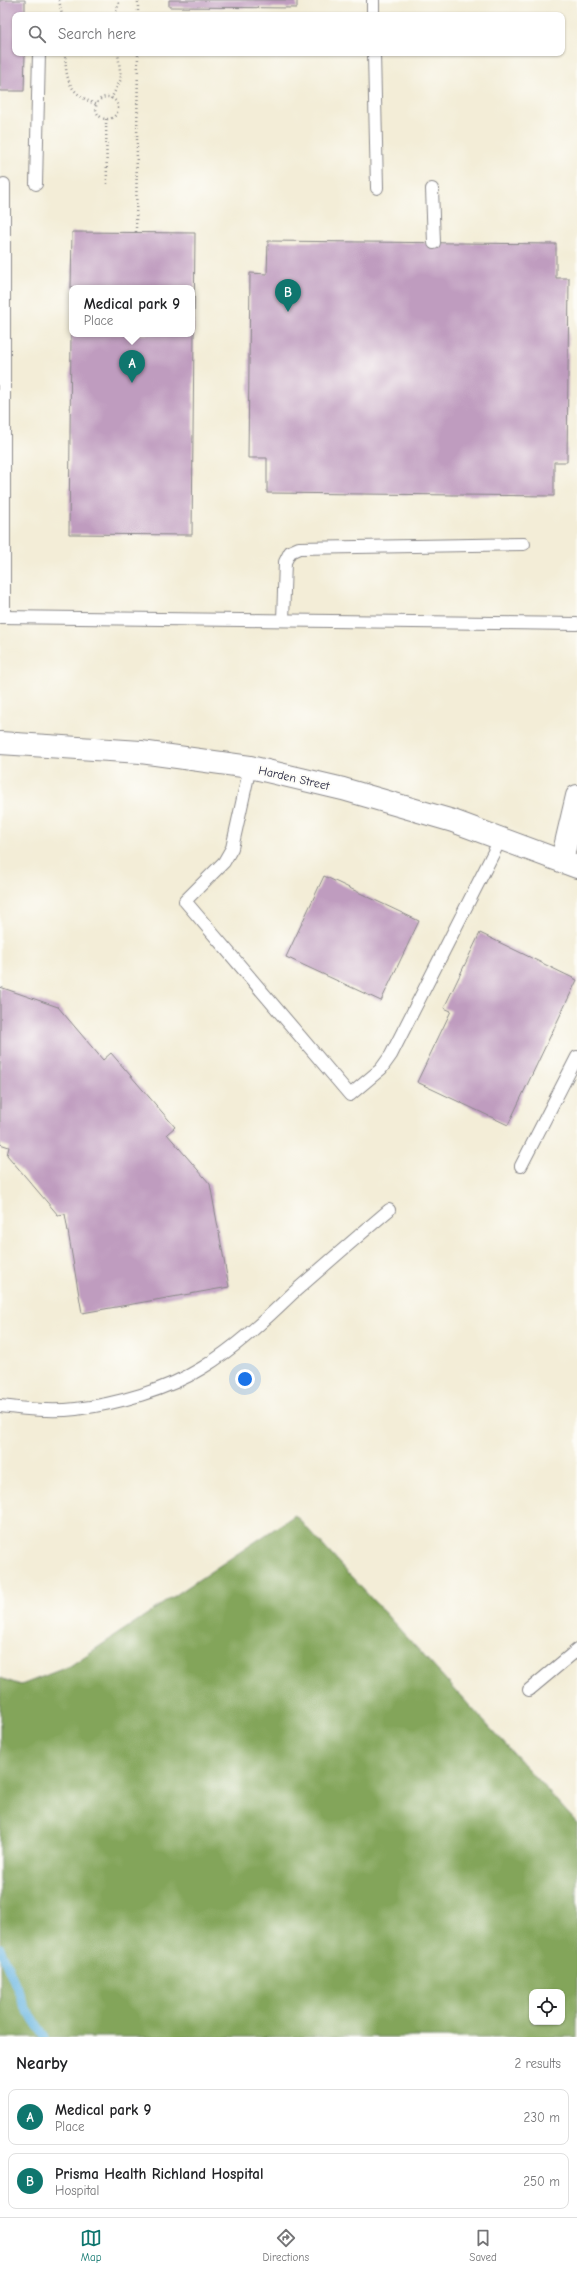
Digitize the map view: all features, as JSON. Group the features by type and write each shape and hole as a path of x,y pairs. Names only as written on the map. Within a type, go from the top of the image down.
{"main road":[{"name":"Harden Street","path":"0,743 141,752 250,767 343,789 453,821 570,863"},
{"path":"570,863 577,796"}],"lane":[{"path":"373,0 373,12"},
{"path":"36,184 39,56"},
{"path":"374,56 377,188"},
{"path":"4,184 2,617 577,624"},
{"path":"432,189 434,243"},
{"path":"284,620 285,562 290,552 299,548 524,544"},
{"path":"250,767 232,848 224,862 185,901 350,1095 381,1069 391,1055 501,838"},
{"path":"521,1166 577,1057"},
{"path":"0,1406 32,1409 75,1409 142,1394 201,1369 224,1354 389,1210"},
{"path":"529,1690 577,1650"}],"path":[{"path":"59,0 61,12"},
{"path":"116,12 120,0"},
{"path":"138,0 138,12"},
{"path":"65,56 68,82 80,97 98,105"},
{"path":"112,99 121,79 118,56"},
{"path":"136,232 138,56"},
{"path":"104,98 112,99 118,106 117,112 113,117 106,119 98,113 98,105 104,98"},
{"path":"106,119 107,185"}],"green space":[{"path":"295,1515 577,1823 577,2037 0,2037 0,1678 21,1685 70,1666"}],"building":[{"path":"0,0 25,0 25,12 12,12 12,56 25,56 24,91 0,91"},
{"path":"169,0 297,0 297,8 169,7"},
{"path":"72,232 195,233 194,285 71,285"},
{"path":"268,241 556,244 556,278 569,278 567,462 554,462 554,496 267,493 267,458 248,458 250,273 267,274"},
{"path":"71,337 194,337 192,535 69,534"},
{"path":"324,876 419,921 381,1001 286,957"},
{"path":"480,933 577,980 508,1125 417,1082 451,1011 444,1008"},
{"path":"0,987 58,1007 103,1060 111,1053 175,1127 167,1134 210,1184 229,1287 82,1313 65,1214 58,1215 7,1155 9,1147 0,1144"}],"waterway":[{"path":"0,1948 25,2007 45,2037"}],"place":[{"name":"Prisma Health Richland Hospital","path":"288,312"},
{"name":"Medical park 9","path":"132,383"}]}
